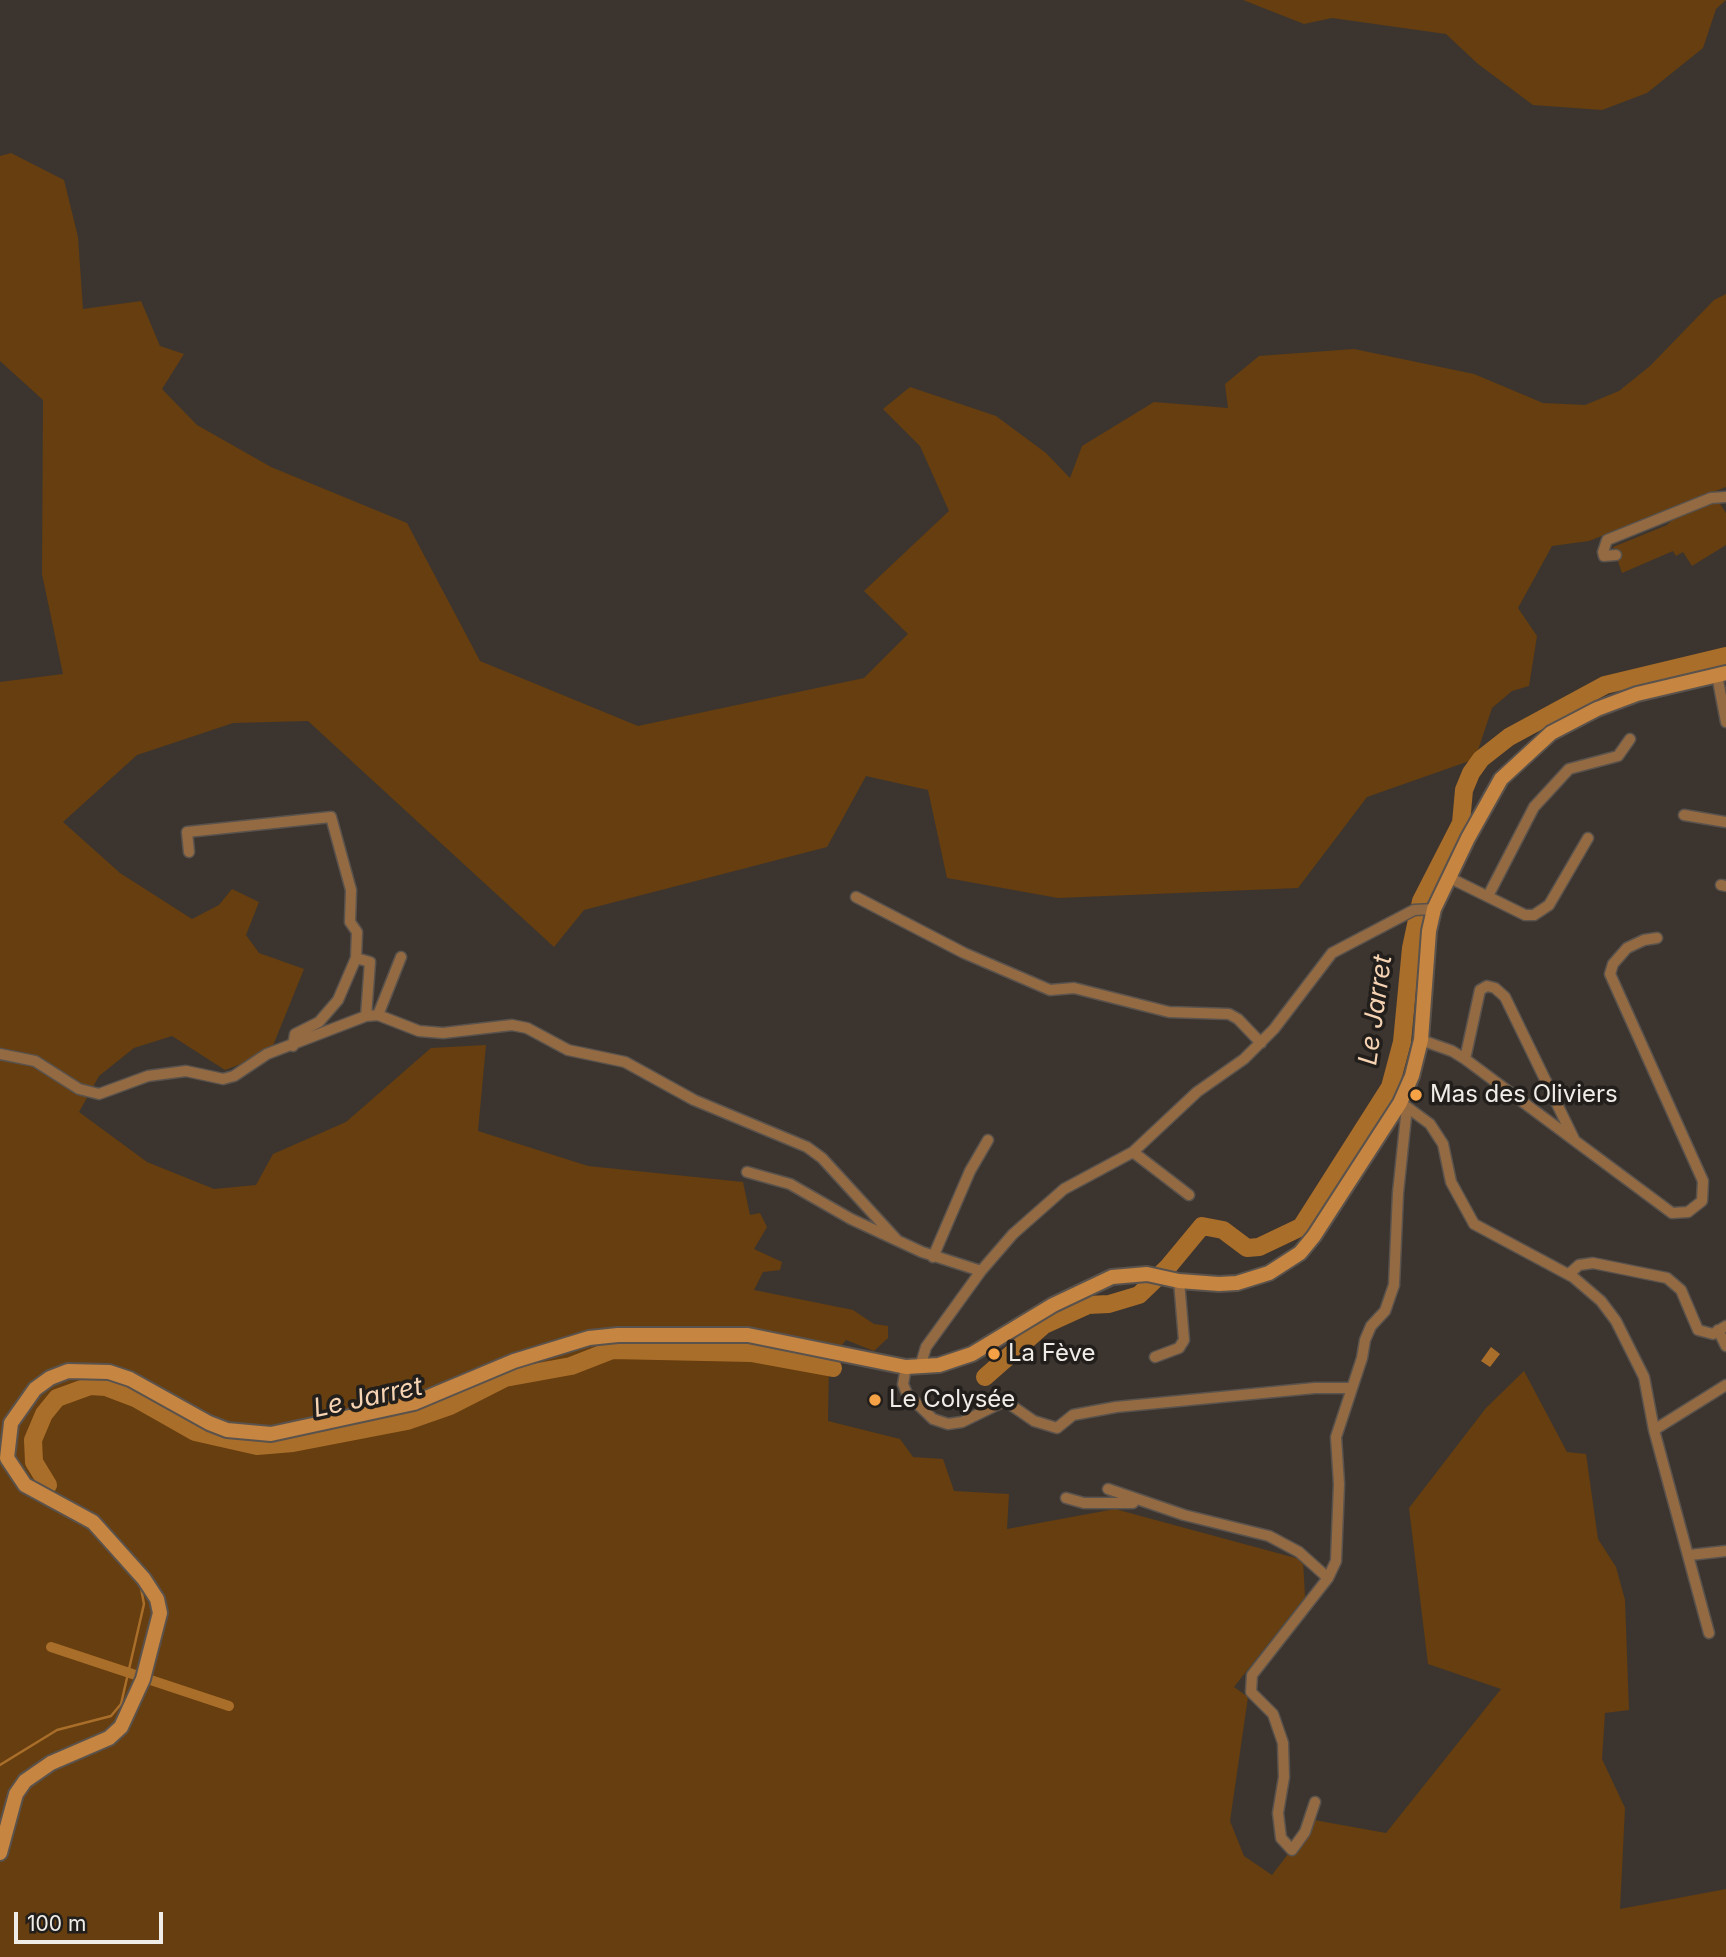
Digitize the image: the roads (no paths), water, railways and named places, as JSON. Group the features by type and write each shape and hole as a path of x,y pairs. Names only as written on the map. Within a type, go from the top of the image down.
{"main road":[{"path":"0,1853 13,1802 25,1781 51,1763 109,1738 121,1727 143,1679 160,1613 157,1599 144,1579 93,1522 25,1485 7,1458 11,1423 35,1389 50,1378 68,1371 108,1372 130,1379 209,1423 228,1430 271,1434 414,1403 547,1349 589,1338 618,1335 748,1335 913,1367 939,1365 972,1354 1095,1284 1126,1274 1147,1274 1173,1280 1237,1283 1269,1273 1293,1258 1324,1223 1404,1105 1421,1040 1430,909 1502,779 1551,733 1616,701 1722,674"}],"street":[{"path":"1616,555 1604,556 1607,540 1711,498 1726,497"},
{"path":"1722,674 1726,722"},
{"path":"1488,896 1534,807 1569,769 1618,756 1630,739"},
{"path":"1684,815 1726,822"},
{"path":"188,852 187,832 331,817 351,890 350,922 357,932 356,958 338,1000 320,1022 295,1034 293,1046"},
{"path":"1448,877 1525,915 1537,914 1549,905 1588,838"},
{"path":"856,897 964,953 1050,990 1074,988 1169,1012 1229,1014 1238,1019 1261,1043"},
{"path":"1352,1388 1151,1402 1073,1415 1057,1428 1034,1421 1005,1401 954,1424 941,1423 907,1394 903,1384 981,1271 1013,1234 1065,1189 1133,1152 1197,1092 1244,1059 1261,1043 1332,953 1414,910 1430,909"},
{"path":"1421,1040 1452,1051 1465,1059 1672,1213 1688,1212 1702,1202 1703,1181 1610,974 1613,964 1627,948 1644,940 1657,938"},
{"path":"378,1015 401,957"},
{"path":"356,958 370,962 366,1016"},
{"path":"1465,1059 1480,990 1487,986 1494,988 1505,997 1576,1142"},
{"path":"0,1054 35,1061 79,1089 99,1094 132,1081 161,1075 186,1072 223,1079 234,1076 267,1054 366,1016 378,1015 419,1031 435,1033 512,1024 527,1028 568,1050 625,1062 694,1100 807,1147 822,1158 897,1240"},
{"path":"1404,1105 1430,1124 1443,1144 1451,1182 1474,1224 1569,1274 1588,1287 1616,1321 1644,1377 1654,1430 1709,1633"},
{"path":"1315,1802 1306,1832 1292,1850 1281,1838 1278,1813 1284,1777 1283,1743 1273,1714 1251,1692 1252,1675 1265,1655 1328,1578 1336,1561 1339,1484 1336,1437 1371,1326 1385,1311 1394,1285 1404,1105"},
{"path":"933,1257 988,1140"},
{"path":"1133,1152 1189,1195"},
{"path":"747,1172 790,1184 851,1219 933,1257 981,1271"},
{"path":"1569,1274 1579,1265 1593,1263 1667,1278 1681,1290 1698,1330 1713,1334 1722,1328 1726,1346"},
{"path":"1155,1357 1179,1348 1184,1340 1173,1280"},
{"path":"1654,1430 1726,1385"},
{"path":"1108,1489 1151,1505 1269,1536 1298,1552 1328,1578"},
{"path":"1066,1498 1083,1503 1112,1501 1151,1505"},
{"path":"1690,1555 1726,1551"}],"waterway":[{"name":"Le Jarret","path":"985,1377 1044,1325 1088,1305 1109,1304 1139,1295 1168,1267 1202,1226 1223,1230 1247,1248 1259,1247 1301,1227 1390,1087 1402,1042 1411,948 1421,901 1461,823 1464,790 1481,759 1509,737 1605,685 1726,656"},
{"name":"Le Jarret","path":"48,1485 34,1462 33,1440 44,1414 57,1398 90,1386 106,1387 135,1398 195,1432 257,1446 293,1443 407,1421 450,1406 505,1378 571,1366 612,1350 751,1353 833,1368"},
{"name":"Le Jarret","path":"0,1765 57,1730 111,1716 121,1704 144,1604 141,1588 135,1579"},
{"path":"51,1647 229,1706"}],"place":[{"name":"Mas des Oliviers","path":"1416,1095"},
{"name":"La Fève","path":"994,1354"},
{"name":"Le Colysée","path":"875,1400"}]}
